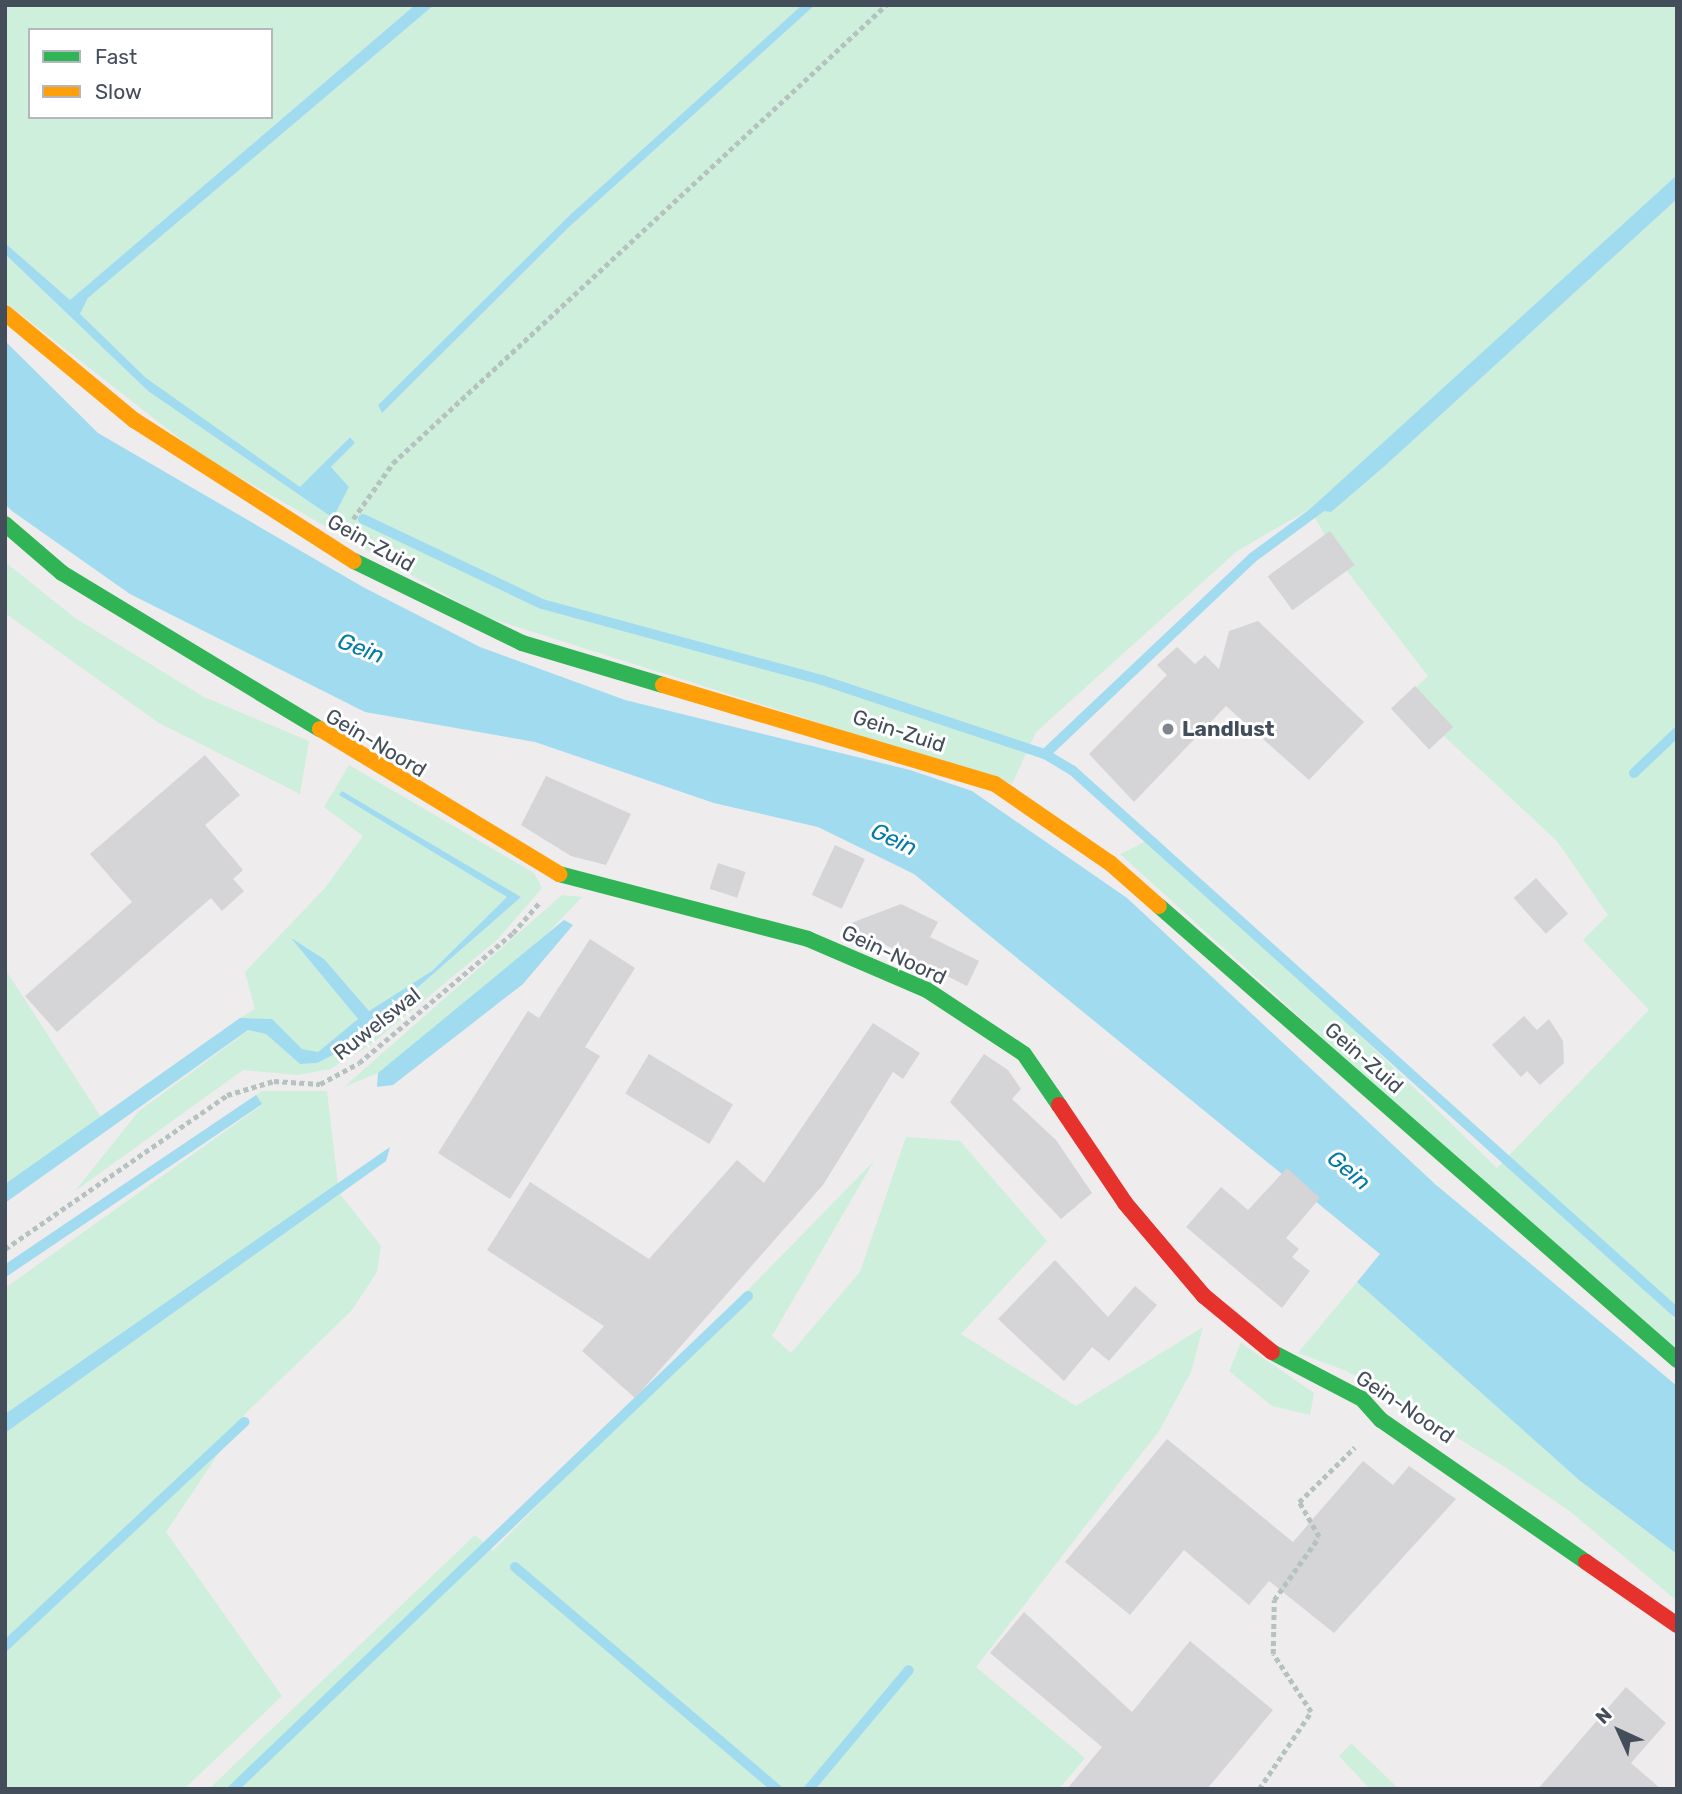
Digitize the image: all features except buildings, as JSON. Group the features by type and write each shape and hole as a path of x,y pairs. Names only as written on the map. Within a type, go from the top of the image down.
{"street":[{"name":"Gein-Zuid","path":"5,313 134,420 333,548 522,643 995,784 1110,863 1677,1360"},
{"name":"Gein-Noord","path":"5,524 62,573 562,876 808,939 927,990 1024,1054 1125,1203 1204,1296 1276,1355 1362,1399 1381,1420 1677,1625"}],"path":[{"path":"333,548 393,463 886,5"},
{"name":"Ruwelswal","path":"5,1249 227,1095 274,1081 320,1084 359,1063 513,933 562,876"},
{"path":"1259,1789 1311,1712 1273,1654 1274,1600 1320,1536 1299,1502 1381,1420"}],"green space":[{"path":"5,5 415,5 70,300 5,243"},
{"path":"434,5 802,5 571,214 378,405 382,413 568,228 815,5 1677,5 1677,175 1311,509 1387,464 1677,199 1677,1310 1671,1316 1677,1321 1677,1359 1120,854 1155,837 1497,1168 1649,1010 1583,940 1608,915 1557,841 1404,699 1428,676 1340,562 1310,509 1237,551 1036,732 1012,784 483,616 202,456 5,302 5,254 148,391 333,518 349,487 331,467 355,443 350,436 300,488 146,378 80,315 88,298"},
{"path":"5,562 75,618 204,697 309,741 300,794 159,723 5,613"},
{"path":"349,765 534,873 542,888 498,939 370,1045 330,1069 298,1075 243,1070 75,1191 139,1111 249,1030 266,1034 300,1064 317,1063 352,1046 521,897 342,791 340,796 507,897 432,971 369,1011 324,959 293,940 358,1019 318,1052 302,1049 272,1019 240,1018 255,1009 245,972 325,888 363,836 324,807"},
{"path":"562,895 582,897 526,956 378,1073 344,1087"},
{"path":"5,969 101,1117 5,1184"},
{"path":"262,1091 327,1091 338,1185 5,1414 5,1288 262,1105 256,1095"},
{"path":"906,1137 960,1141 1047,1241 961,1334 1076,1406 1203,1327 1191,1372 1159,1431 976,1667 1085,1758 1059,1789 209,1789 475,1535 493,1551 874,1161 772,1336 791,1353 860,1272"},
{"path":"340,1194 381,1246 377,1272 352,1310 245,1414 166,1532 282,1696 184,1789 5,1789 5,1433"},
{"path":"1357,1282 1579,1480 1677,1554 1677,1601 1571,1512 1502,1465 1347,1371 1298,1353"},
{"path":"1241,1343 1314,1393 1310,1415 1272,1406 1229,1371"},
{"path":"1351,1744 1399,1789 1370,1789 1339,1756"}],"water":[{"path":"415,5 434,5 88,298 80,314 146,378 300,487 350,437 355,443 331,467 349,487 333,518 148,391 5,254 5,243 70,300"},
{"path":"802,5 815,5 568,228 382,413 378,405 571,214"},
{"path":"1677,175 1677,199 1387,464 1331,512 1310,509"},
{"name":"Gein","path":"5,341 98,433 363,587 480,647 625,700 910,770 972,791 1127,898 1435,1184 1677,1386 1677,1554 1579,1480 1357,1282 1380,1254 914,874 818,827 714,803 535,742 365,712 130,594 12,511 5,504"},
{"path":"342,791 521,897 351,1046 317,1063 300,1064 266,1034 248,1030 5,1203 5,1184 240,1018 272,1019 302,1049 318,1052 358,1019 291,938 324,959 369,1011 432,971 507,897 339,795"},
{"path":"564,920 573,925 523,984 393,1085 377,1087 378,1073"},
{"path":"256,1095 262,1104 6,1277 5,1264"},
{"path":"390,1147 386,1161 5,1433 5,1414"}],"waterway":[{"path":"1045,754 1252,558 1324,505"},
{"path":"363,519 542,604 822,680 1045,754 1072,770 1677,1313"},
{"path":"1634,773 1677,732"},
{"path":"233,1789 748,1296"},
{"path":"5,1646 244,1422"},
{"path":"515,1567 777,1789"},
{"path":"809,1789 909,1670"}],"traffic: fast":[{"path":"5,524 62,573 320,729"},
{"path":"354,561 522,643 663,685"},
{"path":"559,874 808,939 927,990 1024,1054 1059,1105"},
{"path":"1159,906 1677,1360"},
{"path":"1272,1352 1362,1399 1381,1420 1586,1562"}],"traffic: slow":[{"path":"5,313 134,420 354,561"},
{"path":"663,685 995,784 1110,863 1159,906"},
{"path":"320,729 559,874"}],"traffic: jam":[{"path":"1059,1105 1125,1203 1204,1296 1272,1352"},
{"path":"1586,1562 1677,1625"}],"place":[{"name":"Landlust","path":"1168,729"}]}
